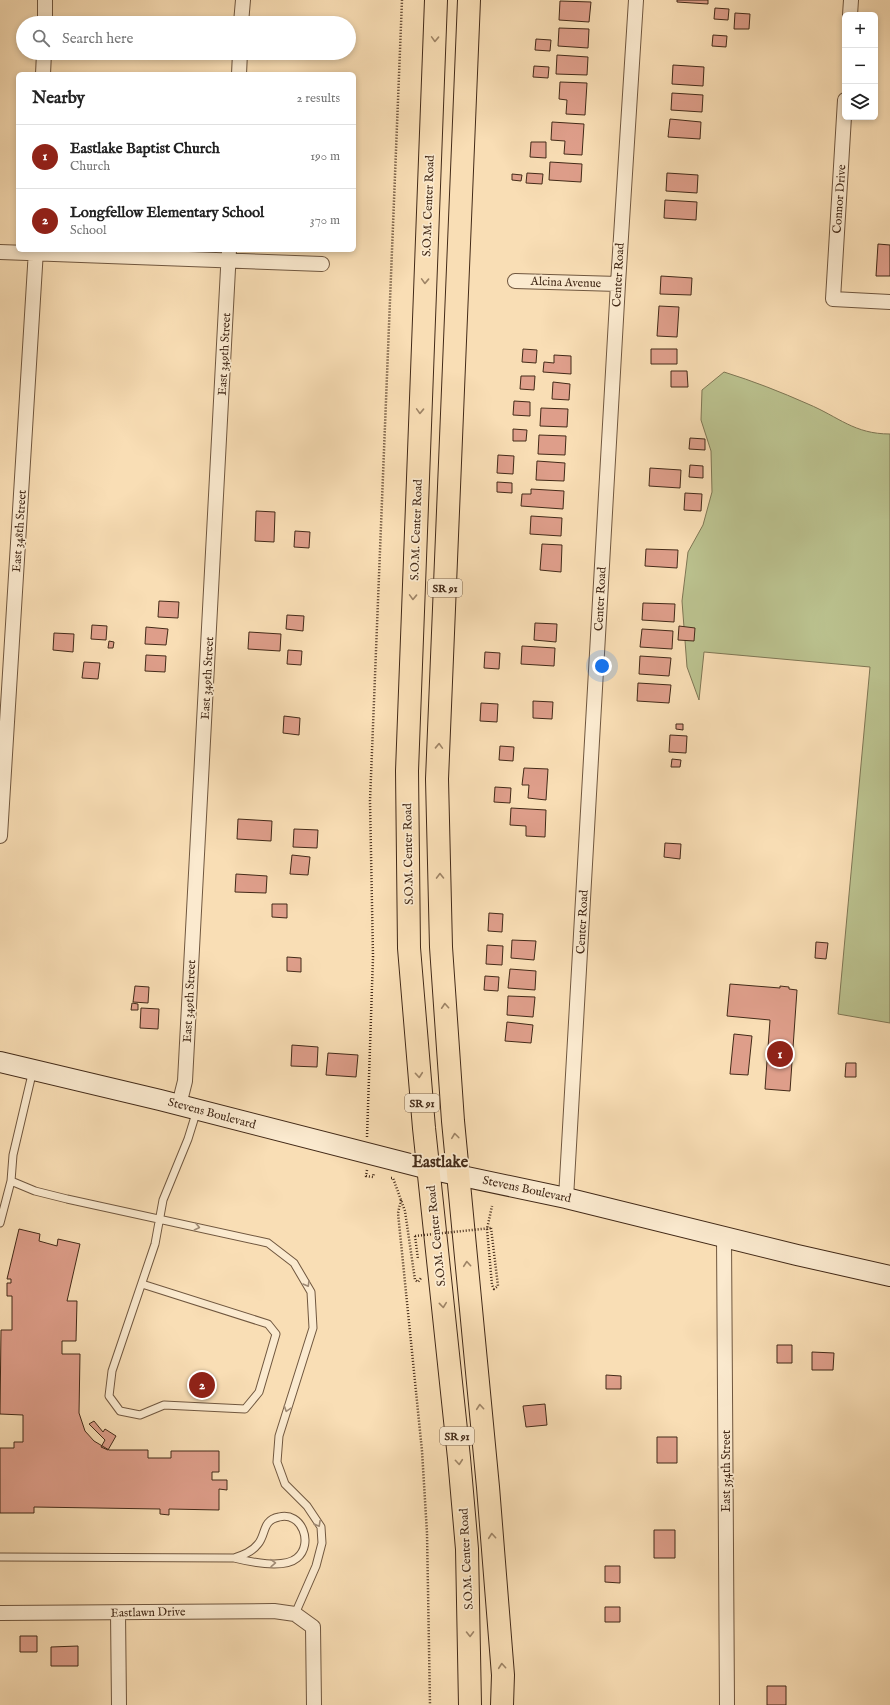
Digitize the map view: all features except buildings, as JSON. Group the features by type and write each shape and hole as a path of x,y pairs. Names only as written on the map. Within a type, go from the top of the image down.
{"main road":[{"name":"S.O.M. Center Road","path":"436,0 407,771 409,948 424,1128 467,1549 470,1705"},
{"name":"SR 91","path":"468,0 437,779 441,947 453,1121 488,1487 503,1675 502,1705"}],"street":[{"path":"45,0 45,16"},
{"path":"242,16 243,0"},
{"name":"Center Road","path":"566,1198 618,284 636,0"},
{"path":"850,12 851,0"},
{"path":"43,72 44,60"},
{"path":"239,72 240,60"},
{"name":"Connor Drive","path":"844,120 834,299 890,302"},
{"path":"0,252 229,256 322,264"},
{"name":"East 348th Street","path":"0,836 36,252"},
{"name":"East 349th Street","path":"188,1107 185,1080 229,256"},
{"name":"Alcina Avenue","path":"515,281 618,284"},
{"name":"Stevens Boulevard","path":"0,1062 188,1107 429,1169 566,1198 890,1276"},
{"name":"East 354th Street","path":"724,1237 727,1705"},
{"name":"Eastlawn Drive","path":"0,1613 274,1611 295,1614"},
{"path":"118,1613 119,1705"},
{"path":"295,1614 313,1627 314,1705"}],"lane":[{"path":"0,1223 10,1181 13,1155 33,1070"},
{"path":"142,1284 268,1324 276,1334 259,1392 245,1409 164,1405 140,1415 120,1412 109,1396 112,1372 155,1244 163,1200 188,1139 188,1107"},
{"path":"10,1181 35,1191 268,1243 294,1263 311,1292 313,1328 279,1436 277,1462 284,1484 307,1506 321,1527 322,1543 316,1566 295,1614"},
{"path":"0,1557 234,1558 255,1564 283,1562 296,1559 305,1548 306,1536 301,1525 291,1518 279,1516 269,1521 264,1529 259,1544 248,1553 234,1558"}],"path":[{"path":"367,1141 373,957 370,801 402,0"},
{"path":"366,1176 372,1177 374,1173 380,1175"},
{"path":"386,1176 393,1178 405,1211 414,1280 416,1282 420,1281 421,1276"},
{"path":"401,1200 398,1213 422,1451 427,1533 430,1705"},
{"path":"419,1263 414,1236 491,1228 498,1283 497,1288 494,1289 492,1285 487,1229 492,1206"}],"green space":[{"path":"724,372 788,395 856,428 877,433 890,434 890,1023 838,1014 870,667 704,652 699,700 687,667 682,601 688,552 703,525 712,492 711,451 701,420 702,390"}],"place":[{"name":"Eastlake Baptist Church","path":"780,1054"},
{"name":"Longfellow Elementary School","path":"202,1385"}],"district":[{"name":"Eastlake","path":"440,1161"}]}
